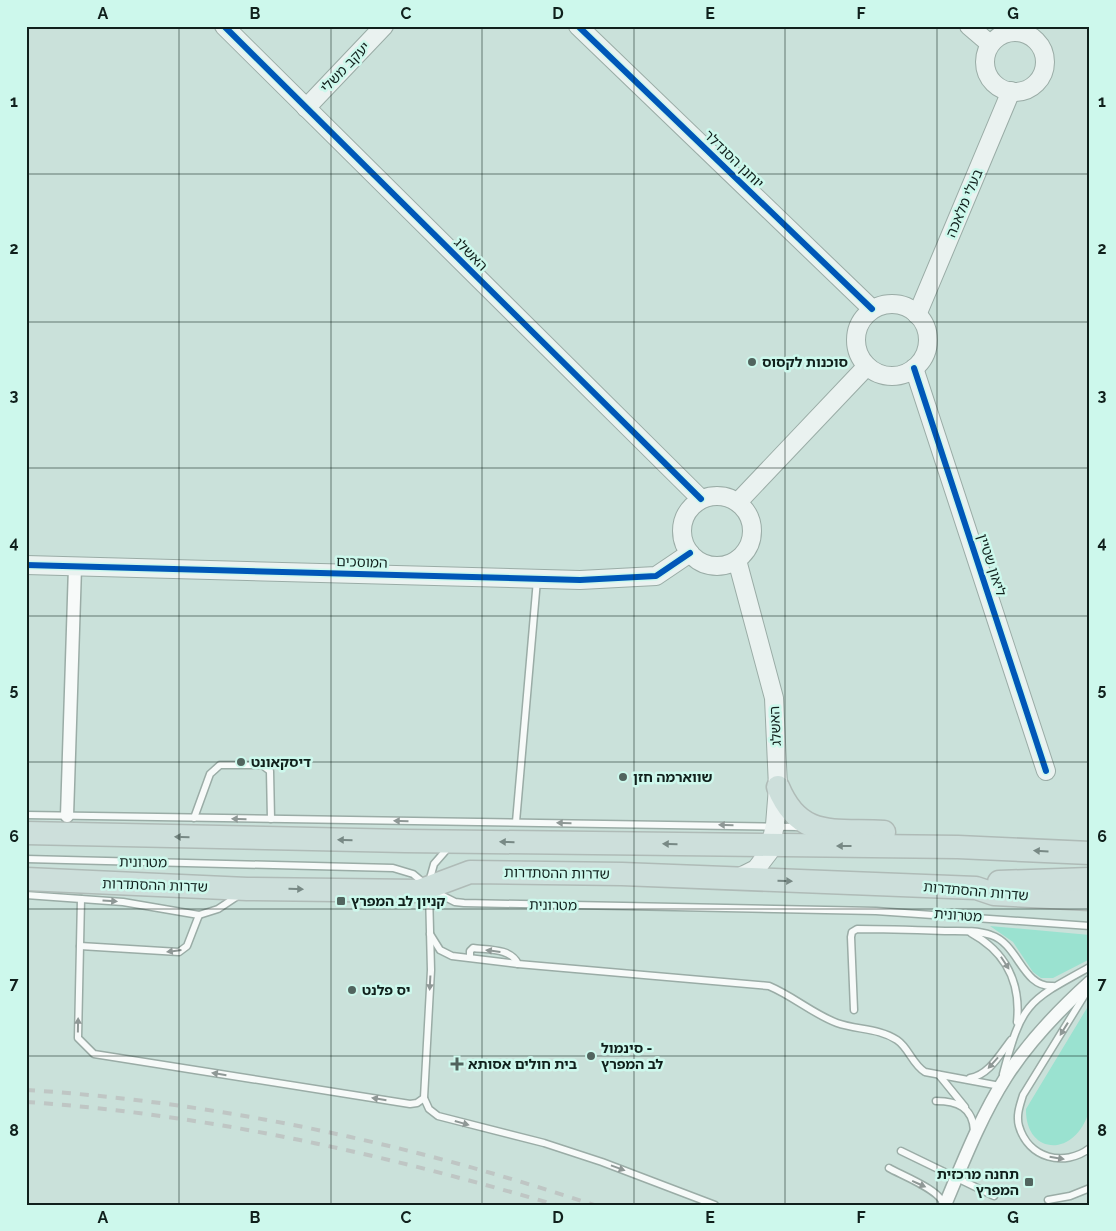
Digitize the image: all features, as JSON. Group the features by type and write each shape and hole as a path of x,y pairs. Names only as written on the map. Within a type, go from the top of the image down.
{"highway":[{"path":"778,787 793,814 815,828 885,832 958,847"},
{"path":"26,834 462,841 773,836 1090,853"},
{"name":"שדרות ההסתדרות","path":"26,880 247,889 419,890 470,872 622,874 976,888 994,894 1090,899"},
{"path":"976,888 990,883 1090,879"},
{"path":"1067,898 1090,905"}],"street":[{"name":"האשלג","path":"224,26 701,500"},
{"name":"יעקב משלי","path":"306,108 384,26"},
{"name":"יוחנן הסנדלר","path":"578,26 872,309"},
{"path":"969,26 990,44"},
{"path":"1030,31 1045,57 1042,75 1029,88 1011,91 993,82 987,73 986,59 990,44 1004,34 1030,31"},
{"name":"בעלי מלאכה","path":"917,315 1011,91"},
{"path":"883,304 896,304 907,307 917,315 924,324 927,348 922,359 914,368 906,373 890,375 876,372 867,366 860,357 856,336 864,316 872,309 883,304"},
{"path":"738,502 867,366"},
{"name":"ליאון שטיין","path":"914,368 1046,771"},
{"path":"720,496 738,502 750,520 752,531 748,547 737,560 728,564 707,565 690,553 684,544 682,524 692,506 701,500 720,496"},
{"name":"המוסכים","path":"26,565 580,580 656,576 690,553"},
{"name":"האשלג","path":"736,879 756,869 773,836 778,787 774,698 737,560"},
{"path":"67,816 75,567"},
{"path":"944,1205 1000,1086 1042,1031 1090,982"}],"lane":[{"path":"516,822 537,579"},
{"path":"194,818 210,774 220,765 262,765 270,771 271,820"},
{"path":"26,815 516,822 773,836 815,828"},
{"path":"95,817 110,836"},
{"path":"462,841 449,848 439,858 431,872 429,888 431,970 424,1098 429,1109 438,1116 552,1146 611,1165 715,1205"},
{"name":"מטרונית","path":"26,858 393,868 413,874 429,888 445,898 464,903 876,911 1090,926"},
{"path":"26,895 123,902 199,915 218,909 247,889"},
{"path":"81,899 78,1038 94,1054 410,1104 418,1103 424,1098"},
{"path":"80,946 179,952 187,946 199,915"},
{"path":"854,1010 851,937 854,930 986,933 1002,940 1013,951 1034,981 1043,986 1055,986"},
{"path":"968,932 990,946 1011,972 1017,993 1016,1028"},
{"path":"430,934 435,945 443,952 452,956 470,957 470,951 473,948 507,952 514,956 518,964 769,986 789,995 816,1013 837,1023 879,1032 897,1040 920,1069 939,1075 965,1078 1000,1086 1016,1028 1033,1001 1055,986 1090,967"},
{"path":"1090,987 1023,1096 1018,1110 1019,1124 1023,1136 1042,1154 1054,1158 1073,1158 1090,1148"},
{"path":"965,1078 974,1077 986,1071 1013,1037"},
{"path":"939,1075 968,1110 973,1119 974,1139"},
{"path":"936,1101 955,1103 968,1110"},
{"path":"901,1151 994,1196"},
{"path":"889,1168 935,1192 942,1199 944,1205"},
{"path":"1048,1200 1070,1196 1090,1188"}],"green space":[{"path":"990,926 1090,935 1090,959 1053,978 1041,978 1033,972 1013,942"},
{"path":"1090,1003 1091,1100 1089,1111 1082,1127 1063,1144 1052,1145 1042,1143 1033,1135 1028,1124 1026,1109"}],"railway":[{"path":"26,1090 170,1104 314,1129 455,1163 594,1205"},
{"path":"26,1102 94,1108 228,1126 360,1153 491,1186 556,1205"}],"cycle path":[{"path":"224,26 701,499"},
{"path":"578,26 872,309"},
{"path":"914,368 1046,771"},
{"path":"26,565 580,580 656,576 690,553"}],"place":[{"name":"סוכנות לקסוס","path":"752,362"},
{"name":"דיסקאונט","path":"241,762"},
{"name":"שווארמה חזן","path":"623,777"},
{"name":"קניון לב המפרץ","path":"341,901"},
{"name":"יס פלנט","path":"352,990"},
{"name":"סינמול - לב המפרץ","path":"591,1056"},
{"name":"בית חולים אסותא","path":"457,1064"},
{"name":"תחנה מרכזית המפרץ","path":"1029,1182"}]}
